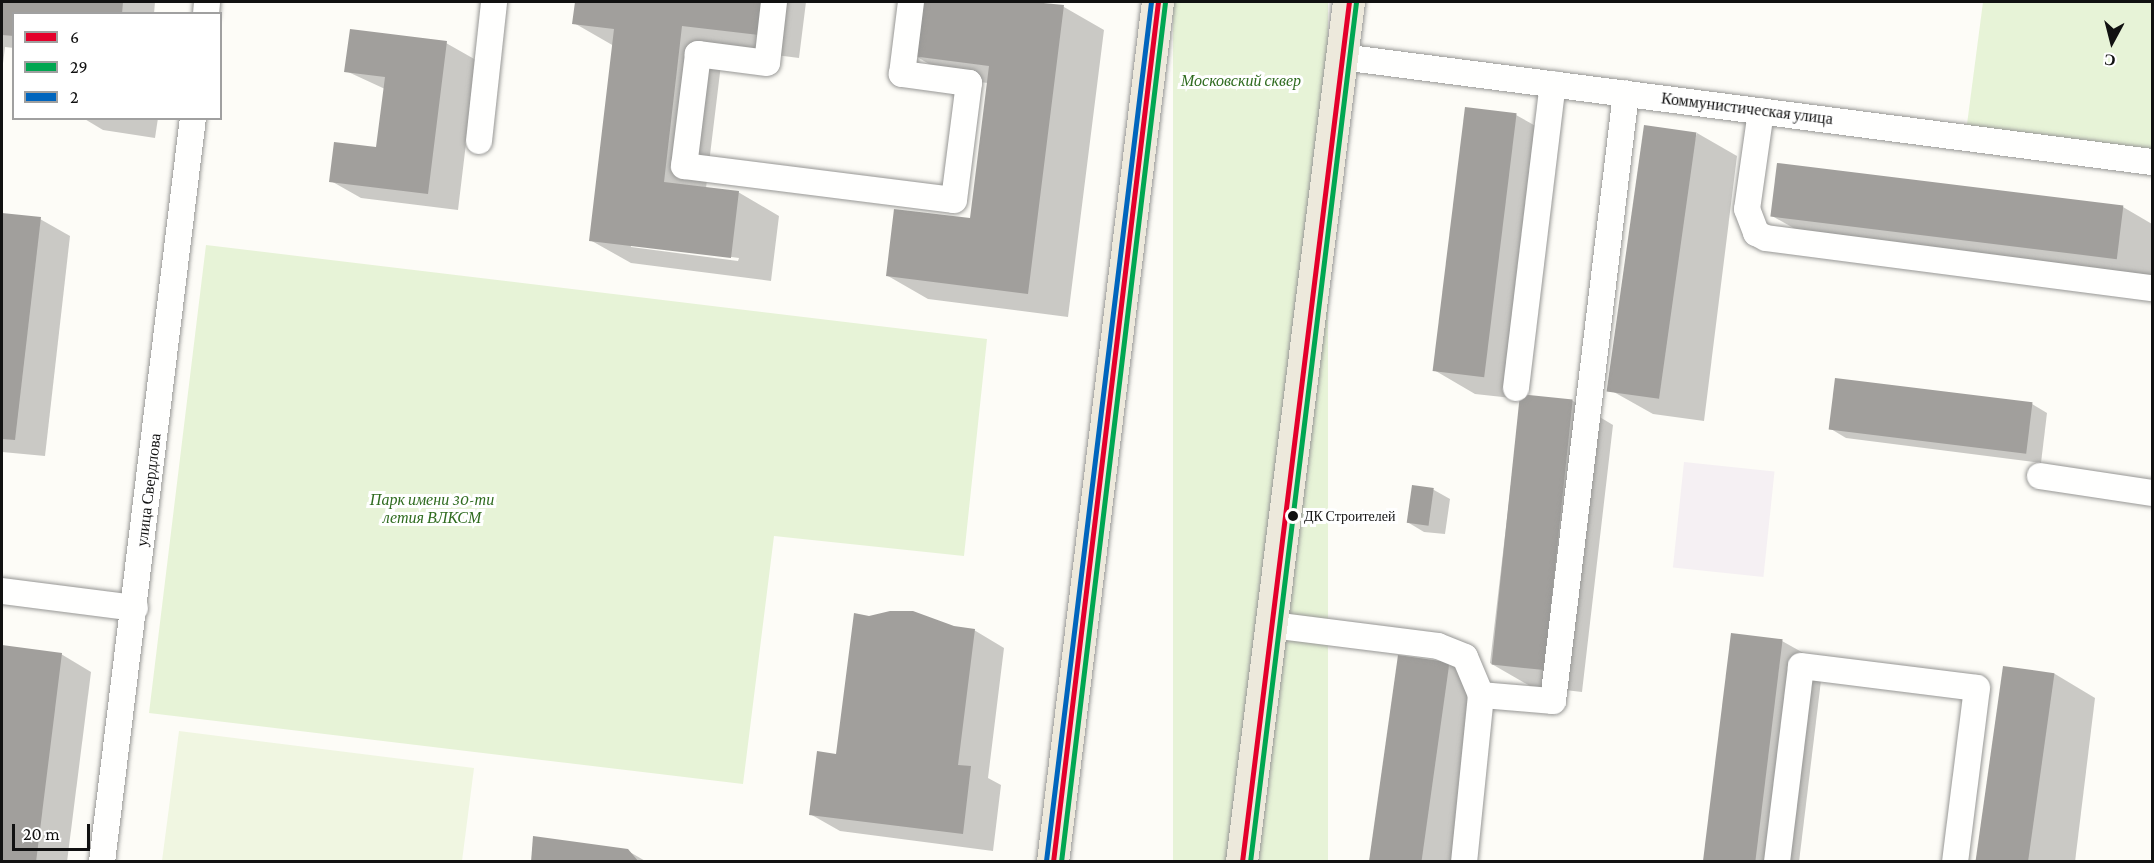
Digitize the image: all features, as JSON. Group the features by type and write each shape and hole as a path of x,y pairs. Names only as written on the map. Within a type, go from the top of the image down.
{"main road":[{"path":"1053,861 1158,2"},
{"path":"1242,861 1349,2"}],"street":[{"path":"479,141 494,2"},
{"path":"774,2 767,63 698,54 684,166 954,200 969,83 902,74 911,2"},
{"name":"Коммунистическая улица","path":"1342,57 2152,162"},
{"path":"1516,388 1553,84"},
{"path":"1481,695 1553,701 1626,93"},
{"path":"1761,111 1747,209 1756,232 1766,238 2152,288"},
{"name":"улица Свердлова","path":"102,861 135,608 193,120"},
{"path":"2040,476 2152,492"},
{"path":"2,591 135,608"},
{"path":"1272,625 1437,646 1465,657 1481,695 1464,861"},
{"path":"1777,861 1801,666 1977,688 1954,861"}],"shaded area":[{"path":"1684,462 1775,472 1763,577 1673,567"}],"green space":[{"name":"Московский сквер","path":"1173,2 1328,2 1328,862 1173,862"},
{"path":"1983,2 2152,2 2152,154 1966,132"},
{"name":"Парк имени 30-ти летия ВЛКСМ","path":"206,245 987,339 964,556 774,536 743,784 149,713"},
{"path":"179,731 474,768 462,861 162,861"}],"building":[{"path":"2,2 123,2 122,12 12,12 12,36 2,35"},
{"path":"575,2 763,2 759,35 682,26 664,182 739,191 731,258 589,241 614,29 572,24"},
{"path":"919,2 1033,2 1064,5 1028,294 886,276 894,209 970,218 989,66 912,56"},
{"path":"350,29 447,41 428,194 329,182 334,142 376,147 385,77 344,72"},
{"path":"1465,107 1517,113 1484,377 1433,371"},
{"path":"1644,125 1696,132 1659,399 1607,391"},
{"path":"1777,163 2123,206 2117,259 1770,217"},
{"path":"2,213 41,217 15,440 2,439"},
{"path":"1835,378 2033,402 2026,454 1829,430"},
{"path":"1520,394 1573,400 1544,670 1492,665"},
{"path":"1412,485 1434,488 1428,526 1407,523"},
{"path":"890,611 913,611 954,626 975,629 958,765 971,766 963,834 809,815 817,751 836,754 854,613 869,616"},
{"path":"1731,633 1783,639 1755,862 1703,862"},
{"path":"2,645 62,653 36,862 2,862"},
{"path":"1398,655 1449,662 1421,862 1369,862"},
{"path":"2003,666 2054,673 2028,862 1976,861"},
{"path":"533,836 628,849 639,862 531,862"}],"transit line":[{"name":"2","path":"1046,861 1151,2"},
{"name":"6","path":"1053,862 1158,2"},
{"name":"6","path":"1242,862 1349,2"},
{"name":"29","path":"1061,862 1165,3"},
{"name":"29","path":"1250,862 1356,3"}],"place":[{"name":"ДК Строителей","path":"1293,516"}]}
